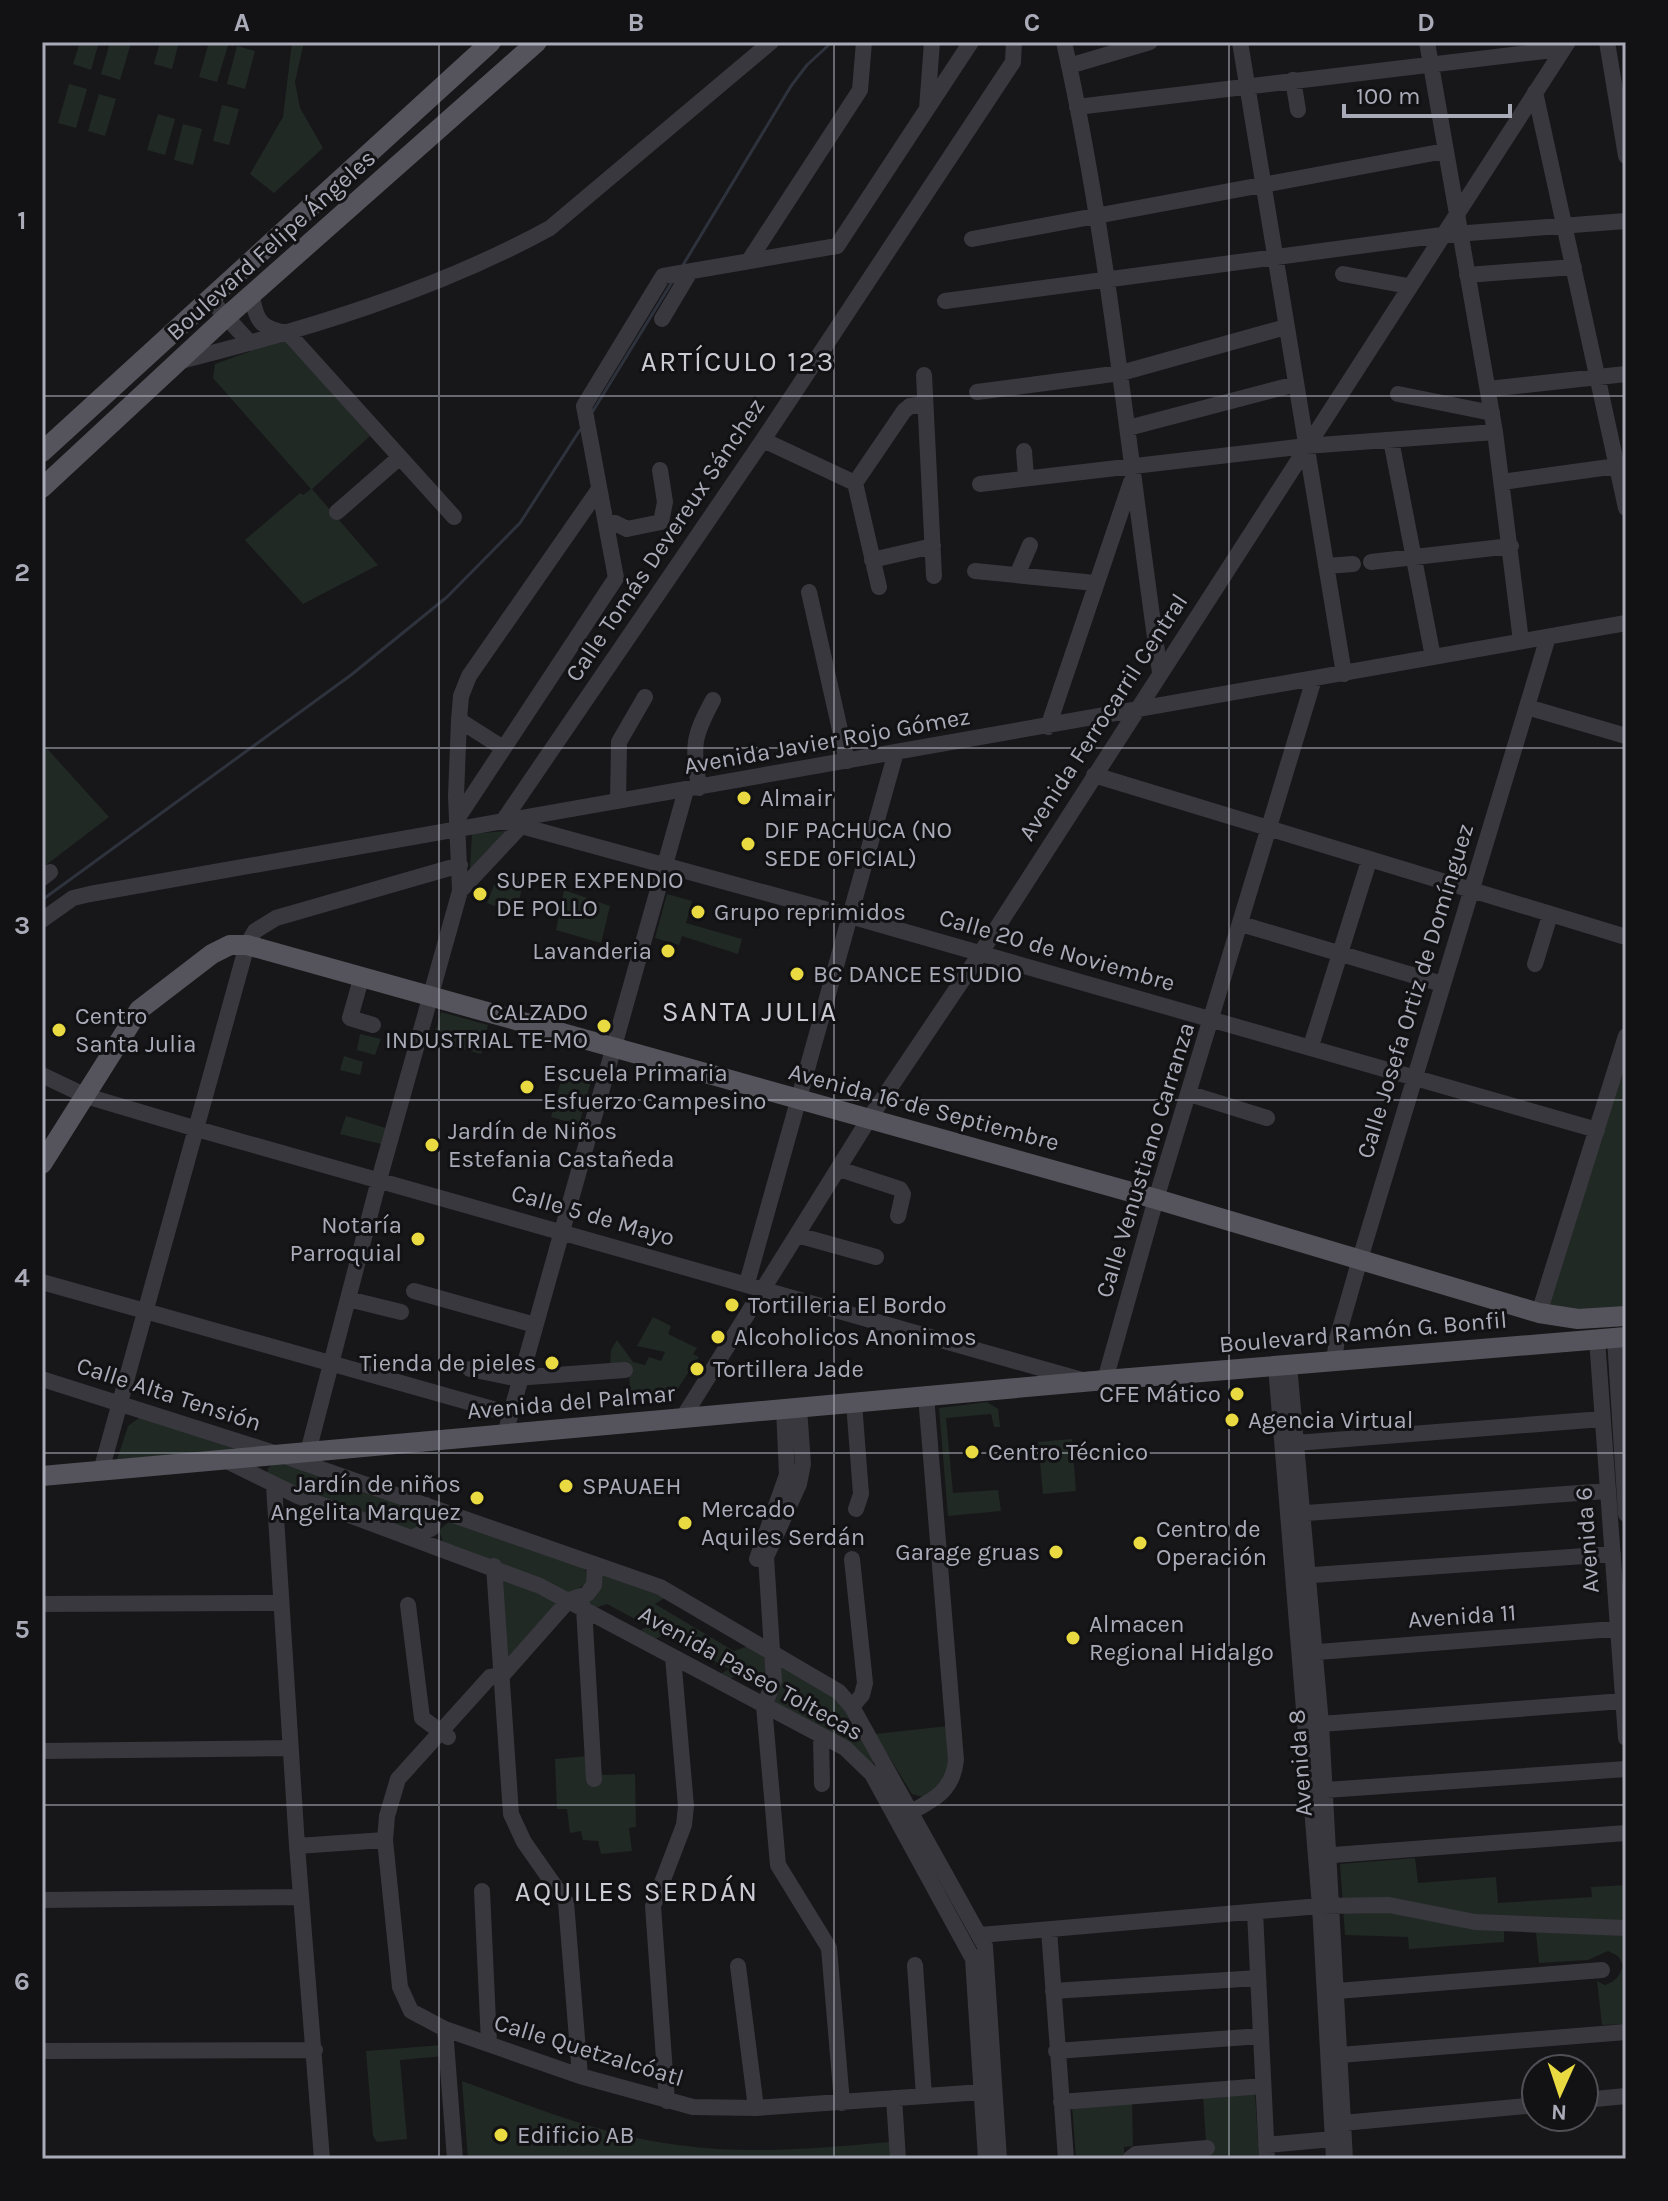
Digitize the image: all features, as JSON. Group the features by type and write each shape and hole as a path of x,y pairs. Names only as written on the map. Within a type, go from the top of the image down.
{"main road":[{"name":"Boulevard Felipe Ángeles","path":"42,452 491,42"},
{"name":"Boulevard Felipe Ángeles","path":"42,488 225,318 537,42"},
{"path":"42,1164 139,1010 212,954 230,945 247,945"},
{"name":"Avenida 16 de Septiembre","path":"247,945 429,999 1156,1199 1539,1313"},
{"name":"Boulevard Ramón G. Bonfil","path":"1539,1313 1578,1319 1626,1316"},
{"name":"Boulevard Ramón G. Bonfil","path":"1096,1380 1613,1338"},
{"name":"Avenida del Palmar","path":"42,1476 1096,1380"}],"street":[{"path":"181,361 288,333 441,279 550,228 771,42"},
{"path":"750,259 860,90 864,42"},
{"path":"927,110 932,42"},
{"path":"460,822 503,748 616,578 584,412 586,399 663,276 837,246 971,42"},
{"name":"Calle Tomás Devereux Sánchez","path":"503,821 763,440 1013,62 1014,42"},
{"path":"1064,42 1110,282 1131,473 1160,672"},
{"path":"1069,66 1150,42"},
{"path":"1240,42 1344,674"},
{"path":"1427,42 1456,215"},
{"path":"1607,42 1622,116 1626,156"},
{"path":"1077,107 1565,46"},
{"name":"Avenida Ferrocarril Central","path":"682,1419 869,1119 980,954 1408,286 1451,234 1456,215 1565,46"},
{"path":"1293,80 1298,110"},
{"path":"1535,92 1626,508"},
{"path":"972,239 1445,151"},
{"path":"945,301 1110,282 1451,234 1626,221"},
{"path":"1451,234 1467,275 1488,389 1511,546 1521,641"},
{"path":"1467,275 1574,267"},
{"path":"662,319 690,272"},
{"path":"1343,274 1408,286"},
{"path":"252,296 258,322 267,330 288,333 454,517"},
{"path":"209,298 250,343"},
{"path":"977,392 1121,373 1286,327"},
{"path":"1488,389 1626,374"},
{"path":"924,375 934,576"},
{"path":"1128,428 1296,384"},
{"path":"1398,394 1492,413"},
{"path":"879,587 855,483 904,411 910,406 925,404"},
{"path":"980,484 1026,477 1131,473 1306,446 1495,432"},
{"path":"763,440 855,483"},
{"path":"1391,440 1433,657"},
{"path":"1024,451 1026,477"},
{"path":"337,512 400,457"},
{"path":"1502,482 1617,466"},
{"path":"606,524 615,523 627,529 661,522 665,502 660,470"},
{"path":"1048,727 1131,473"},
{"path":"308,1452 379,1180 460,891 460,822 456,796 461,696 469,676 599,489"},
{"path":"1017,575 1030,545"},
{"path":"872,560 933,546"},
{"path":"1371,562 1511,546"},
{"path":"1326,566 1353,564"},
{"path":"975,571 1095,583"},
{"path":"809,592 847,761"},
{"name":"Avenida Javier Rojo Gómez","path":"42,920 73,898 90,894 460,822 503,821 692,789 1626,623"},
{"name":"Calle Josefa Ortiz de Domínguez","path":"1334,1361 1337,1339 1414,1076 1548,637"},
{"name":"Calle Venustiano Carranza","path":"1096,1380 1190,1094 1314,679"},
{"path":"618,801 619,742 645,697"},
{"path":"505,1434 613,1050 692,789 695,733 713,700"},
{"path":"1527,707 1626,736"},
{"path":"459,720 503,748"},
{"path":"747,1283 896,752"},
{"path":"1094,775 1626,937"},
{"name":"Calle 20 de Noviembre","path":"503,821 1311,1046 1597,1130"},
{"path":"460,891 521,826"},
{"path":"1311,1046 1369,861"},
{"path":"101,1471 247,945 255,931 276,918 460,865"},
{"path":"1535,964 1550,915"},
{"path":"1241,924 1442,984"},
{"path":"361,979 350,1018 373,1025"},
{"path":"1539,1313 1626,1036"},
{"name":"Calle 5 de Mayo","path":"42,1075 86,1096 197,1129 1096,1380"},
{"path":"1190,1094 1267,1118"},
{"path":"839,1169 900,1189 903,1194 898,1216"},
{"path":"797,1235 876,1257"},
{"path":"42,1282 511,1414"},
{"path":"414,1291 535,1325"},
{"path":"348,1299 401,1312"},
{"name":"Avenida 6","path":"1613,1338 1602,1419 1626,1514"},
{"name":"Avenida 6","path":"1613,1338 1623,1422 1613,1554 1622,1628 1626,1738"},
{"name":"Avenida 8","path":"1283,1366 1296,1443 1297,1514"},
{"name":"Avenida 8","path":"1283,1366 1323,1856 1334,2159"},
{"path":"470,1369 521,1377 625,1370"},
{"name":"Calle Alta Tensión","path":"42,1379 281,1455"},
{"path":"911,1812 944,1793 955,1774 956,1760 926,1396"},
{"path":"854,1403 861,1494 856,1509"},
{"path":"791,1409 803,1464 799,1484 766,1557 765,1648 774,1681 764,1706 778,1865 829,1948 842,2103"},
{"path":"1296,1443 1602,1419"},
{"name":"Avenida Paseo Toltecas","path":"281,1455 660,1587 825,1682 852,1707 911,1812 973,1959 986,2159"},
{"name":"Avenida Paseo Toltecas","path":"225,1460 274,1486 494,1566 576,1604 845,1748 872,1774 945,1889 980,1935 988,1966 999,2159"},
{"path":"274,1486 290,1748 322,2159"},
{"path":"1297,1514 1619,1490"},
{"path":"414,1537 432,1528 434,1515 426,1505"},
{"path":"440,1546 438,1525 456,1515"},
{"path":"1302,1576 1613,1554"},
{"path":"852,1559 865,1683 862,1695 852,1707"},
{"name":"Calle Quetzalcóatl","path":"595,1565 594,1585 587,1594 502,1675 490,1677 445,1734 398,1779 387,1816 385,1840 403,1998 411,2011 445,2029 580,2076 667,2101 723,2109 982,2092"},
{"path":"494,1566 515,1826 559,1888 570,1921 580,2076"},
{"path":"42,1604 281,1603"},
{"path":"576,1604 594,1779"},
{"path":"408,1605 422,1718 445,1734"},
{"name":"Avenida 11","path":"1308,1652 1622,1628"},
{"name":"Avenida 8","path":"1308,1652 1321,1724 1326,1790 1323,1856"},
{"path":"667,2101 653,1906 684,1825 686,1806 673,1657"},
{"path":"1321,1724 1623,1701"},
{"path":"821,1736 822,1784"},
{"path":"42,1751 290,1748"},
{"path":"1326,1790 1626,1769"},
{"path":"1323,1856 1626,1833"},
{"path":"297,1846 385,1840"},
{"path":"482,1891 489,2043"},
{"path":"42,1900 301,1897"},
{"path":"980,1935 1326,1906 1389,1905 1475,1922 1626,1928"},
{"name":"Avenida 8","path":"1326,1906 1337,1991 1345,2159"},
{"path":"1255,1912 1266,2152 1333,2139"},
{"path":"1049,1930 1064,2159"},
{"path":"915,1965 924,2096"},
{"path":"738,1966 756,2108"},
{"path":"1337,1991 1602,1970"},
{"path":"1053,1991 1258,1978"},
{"path":"445,2029 455,2159"},
{"path":"1340,2055 1626,2032"},
{"path":"1056,2051 1261,2036"},
{"path":"42,2051 315,2050"},
{"path":"1061,2102 1263,2086"},
{"path":"1600,2098 1626,2096"},
{"path":"894,2098 898,2159"},
{"path":"1343,2123 1520,2106"},
{"path":"1130,2157 1207,2148"}],"shaded area":[{"path":"80,42 99,42 91,70 73,64"},
{"path":"110,42 131,43 120,80 101,74"},
{"path":"160,42 179,42 172,69 154,64"},
{"path":"209,42 228,45 217,82 199,77"},
{"path":"292,42 304,42 295,82 300,108 323,148 274,193 250,174 283,117"},
{"path":"237,46 255,51 245,89 227,84"},
{"path":"69,84 87,89 76,128 58,123"},
{"path":"99,94 116,99 105,136 88,131"},
{"path":"222,105 239,109 229,145 213,141"},
{"path":"158,114 175,119 165,155 147,150"},
{"path":"183,124 202,129 193,165 174,160"},
{"path":"285,339 370,436 312,489 378,565 303,604 245,540 300,493 303,495 311,489 213,378 215,364"},
{"path":"42,743 109,817 42,868"},
{"path":"505,831 473,870 470,868 472,834"},
{"path":"498,875 523,883 516,914 487,903"},
{"path":"564,890 610,906 601,943 556,930"},
{"path":"667,894 692,901 686,923 742,939 738,954 682,936 679,945 655,938"},
{"path":"441,1012 488,1025 481,1054 433,1041"},
{"path":"360,1034 381,1039 375,1055 357,1050"},
{"path":"1626,1042 1626,1318 1540,1316"},
{"path":"344,1056 363,1062 360,1075 340,1070"},
{"path":"563,1073 591,1081 579,1125 551,1117"},
{"path":"346,1116 386,1128 381,1144 340,1134"},
{"path":"653,1317 671,1326 668,1334 697,1348 693,1354 699,1357 674,1394 631,1396 628,1365 610,1366 611,1350 617,1340 633,1362 645,1365 649,1357 661,1361 665,1352 637,1346"},
{"path":"987,1402 998,1409 1000,1427 994,1427 991,1414 946,1418 953,1493 998,1490 1001,1511 948,1516 939,1408"},
{"path":"139,1418 236,1449 117,1460 128,1426"},
{"path":"1072,1439 1076,1491 1043,1494 1038,1442"},
{"path":"276,1462 421,1508 430,1522 418,1533 267,1476 268,1468"},
{"path":"451,1520 580,1566 589,1573 586,1584 568,1594 443,1542 439,1530"},
{"path":"600,1571 666,1597 655,1604 734,1651 748,1646 767,1659 767,1689 739,1674 728,1680 719,1675 729,1669 664,1634 654,1640 637,1632 648,1626 607,1604 595,1608 581,1601"},
{"path":"498,1576 558,1603 506,1666"},
{"path":"781,1664 839,1701 876,1761 872,1763 858,1750 774,1704"},
{"path":"948,1726 950,1760 946,1780 923,1797 912,1794 875,1734"},
{"path":"599,1755 601,1775 635,1774 636,1827 629,1828 632,1851 601,1854 598,1841 583,1840 581,1831 570,1833 567,1809 557,1809 555,1759"},
{"path":"1415,1858 1418,1883 1496,1877 1498,1903 1592,1897 1591,1887 1626,1885 1626,2024 1602,2025 1597,1981 1605,1985 1612,1982 1623,1965 1618,1956 1608,1951 1588,1960 1539,1963 1536,1933 1504,1930 1504,1942 1409,1949 1408,1937 1345,1935 1340,1864"},
{"path":"442,2045 444,2056 400,2060 407,2139 377,2142 373,2136 366,2051"},
{"path":"462,2081 568,2119 650,2141 705,2148 758,2150 891,2142 892,2159 468,2159"},
{"path":"1255,2092 1259,2159 1207,2159 1203,2095"},
{"path":"1132,2101 1133,2146 1124,2147 1124,2159 1076,2159 1072,2105"}],"waterway":[{"path":"683,265 791,86 807,65 832,42"},
{"path":"593,411 672,282"},
{"path":"42,900 351,675 447,597 520,523 580,430"}],"place":[{"name":"Almair","path":"744,798"},
{"name":"DIF PACHUCA (NO SEDE OFICIAL)","path":"748,844"},
{"name":"SUPER EXPENDIO DE POLLO","path":"480,894"},
{"name":"Grupo reprimidos","path":"698,912"},
{"name":"Lavanderia","path":"668,951"},
{"name":"BC DANCE ESTUDIO","path":"797,974"},
{"name":"CALZADO INDUSTRIAL TE-MO","path":"604,1026"},
{"name":"Centro Santa Julia","path":"59,1030"},
{"name":"Escuela Primaria Esfuerzo Campesino","path":"527,1087"},
{"name":"Jardín de Niños Estefania Castañeda","path":"432,1145"},
{"name":"Notaría Parroquial","path":"418,1239"},
{"name":"Tortilleria El Bordo","path":"732,1305"},
{"name":"Alcoholicos Anonimos","path":"718,1337"},
{"name":"Tienda de pieles","path":"552,1363"},
{"name":"Tortillera Jade","path":"697,1369"},
{"name":"CFE Mático","path":"1237,1394"},
{"name":"Agencia Virtual","path":"1232,1420"},
{"name":"Centro Técnico","path":"972,1452"},
{"name":"SPAUAEH","path":"566,1486"},
{"name":"Jardín de niños Angelita Marquez","path":"477,1498"},
{"name":"Mercado Aquiles Serdán","path":"685,1523"},
{"name":"Centro de Operación","path":"1140,1543"},
{"name":"Garage gruas","path":"1056,1552"},
{"name":"Almacen Regional Hidalgo","path":"1073,1638"},
{"name":"Edificio AB","path":"501,2135"}],"district":[{"name":"ARTÍCULO 123","path":"738,361"},
{"name":"SANTA JULIA","path":"750,1011"},
{"name":"AQUILES SERDÁN","path":"637,1891"}]}
